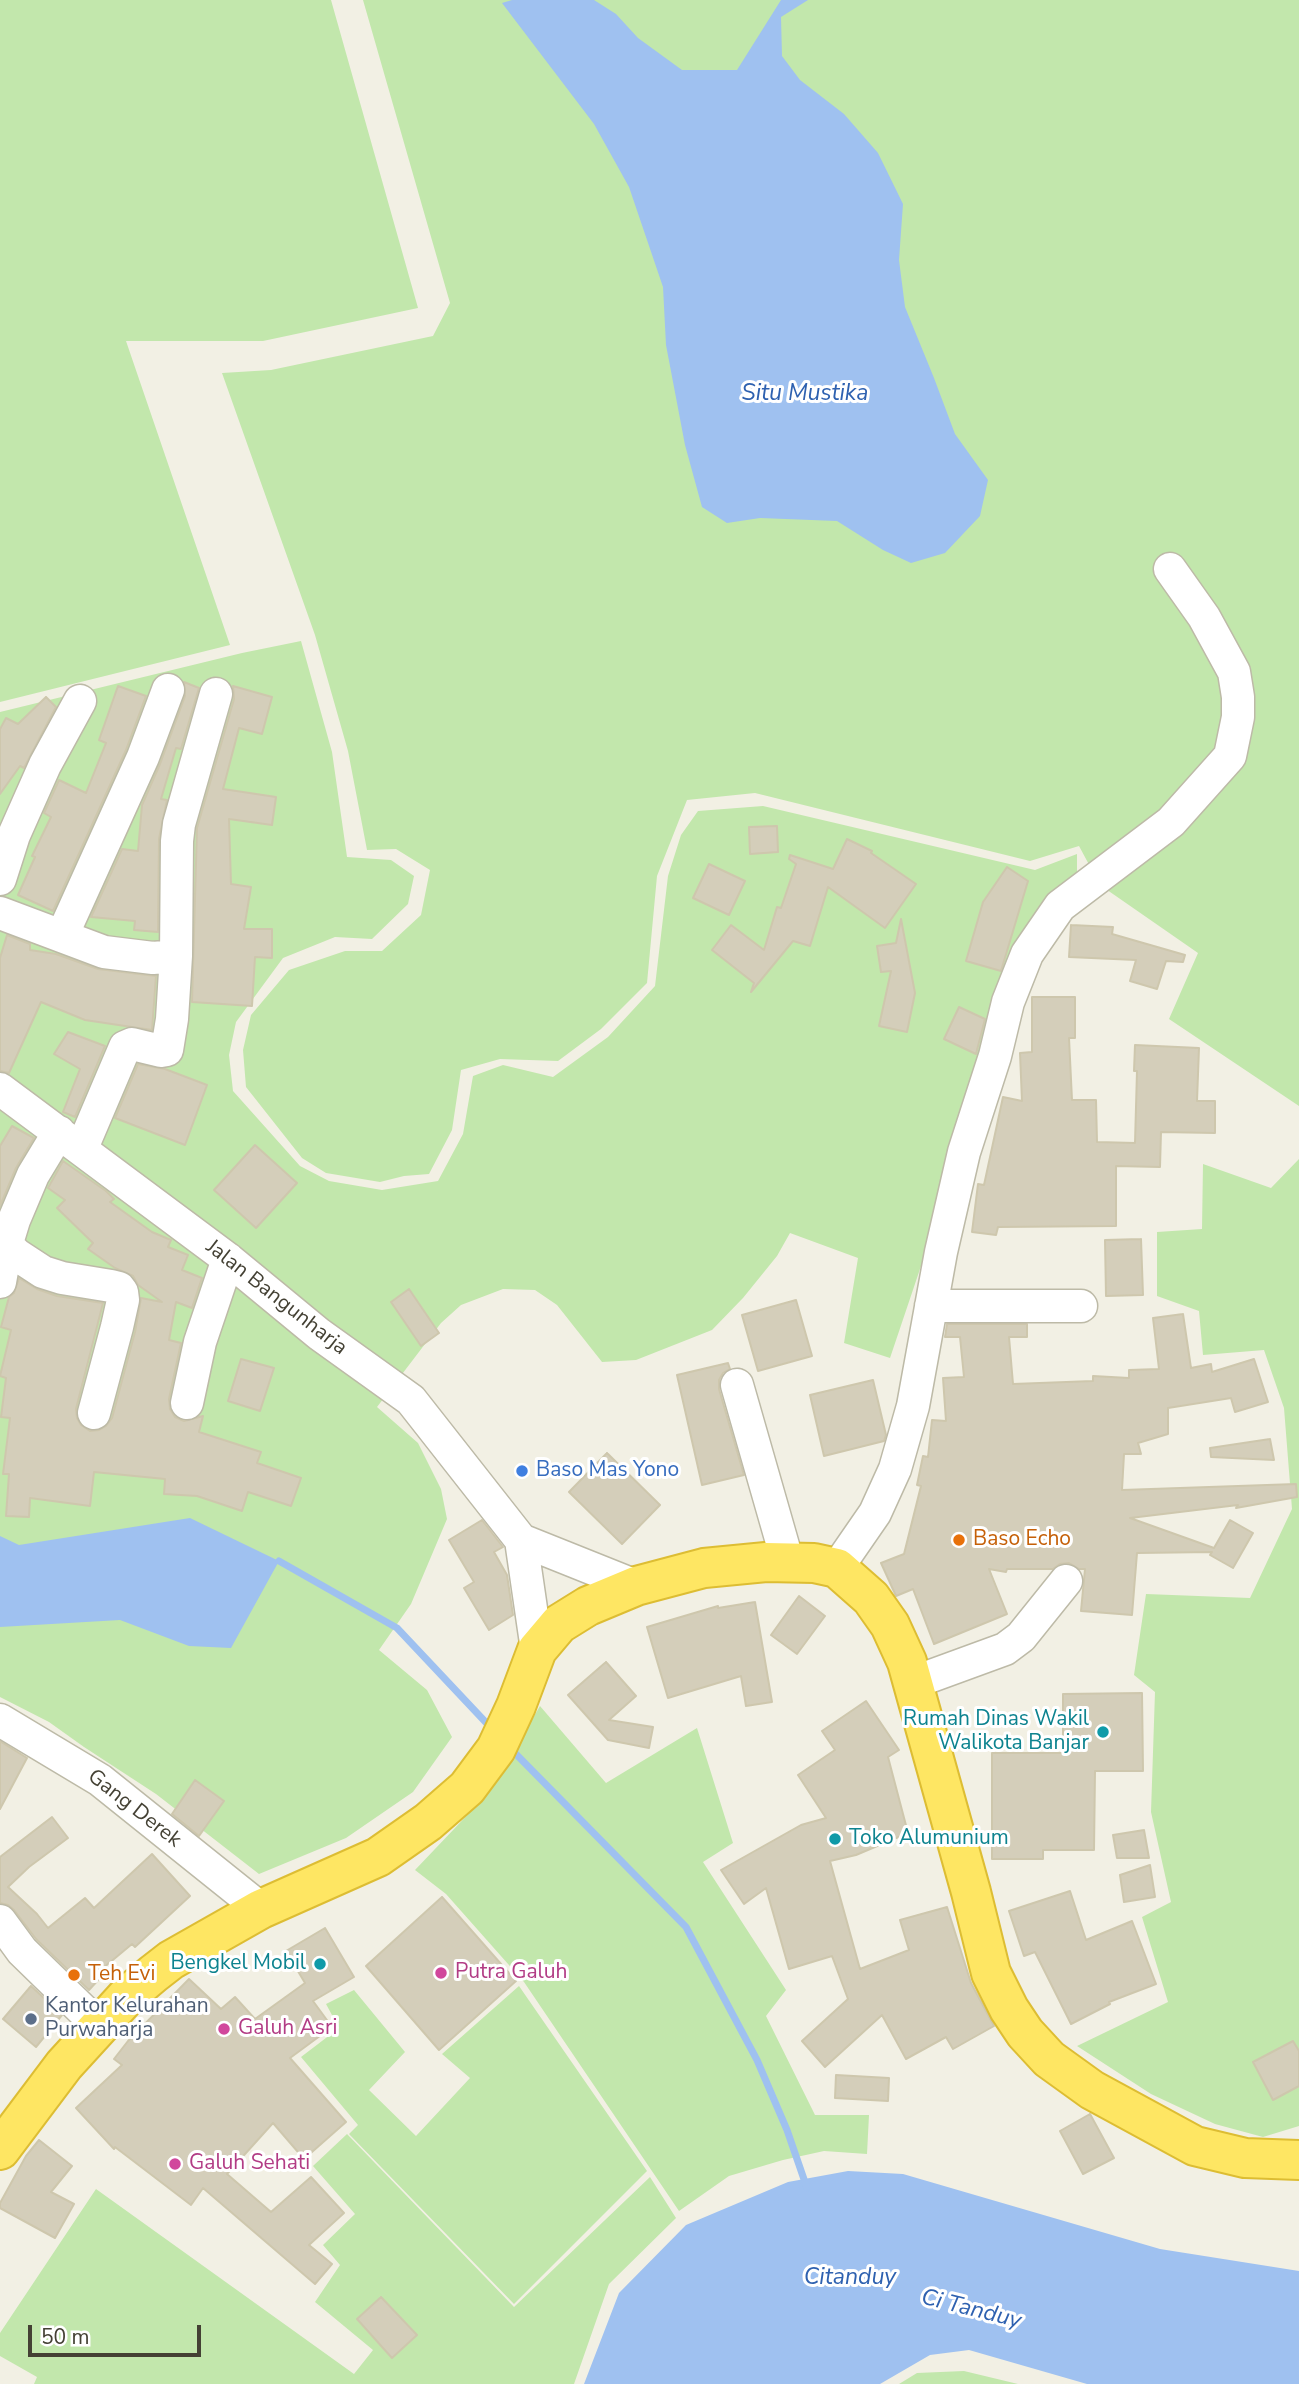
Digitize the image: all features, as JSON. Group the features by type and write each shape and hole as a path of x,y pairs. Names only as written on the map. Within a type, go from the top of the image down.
{"highway":[{"path":"0,2150 64,2065 127,1996 162,1967 261,1909 378,1857 428,1822 467,1787 496,1749 537,1650 559,1624 588,1606 636,1586 704,1568 766,1562 814,1563 837,1568 871,1598 890,1625 907,1662 991,1973 1009,2010 1025,2033 1049,2059 1092,2090 1195,2146 1245,2158 1299,2160"}],"street":[{"path":"837,1568 875,1513 895,1469 913,1406 941,1252 964,1152 995,1056 1008,1002 1027,954 1060,906 1171,822 1230,756 1238,717 1234,672 1204,617 1170,569"},
{"path":"62,936 143,757 168,690"},
{"path":"0,1282 3,1240 33,1175 71,1140 125,1047 132,1044 167,1050 176,956 178,832 216,694"},
{"path":"0,878 14,835 44,765 80,701"},
{"path":"0,913 104,952 127,956 176,956"},
{"name":"Jalan Bangunharja","path":"0,1089 228,1259 319,1334 411,1400 521,1539"},
{"path":"3,1240 17,1255 43,1272 119,1288 122,1292 123,1300 117,1326 94,1413"},
{"path":"187,1403 200,1342 228,1259"},
{"path":"931,1306 1081,1306"},
{"path":"737,1385 788,1563"},
{"path":"521,1539 636,1586"},
{"path":"521,1539 537,1650"},
{"path":"912,1683 1005,1649 1021,1637 1066,1581"},
{"name":"Gang Derek","path":"0,1720 100,1780 261,1909"},
{"path":"0,1921 22,1951 99,2026"}],"green space":[{"path":"0,0 331,0 418,308 263,341 126,341 230,645 0,702"},
{"path":"363,0 1299,0 1299,1106 1169,1019 1198,953 1100,885 1079,846 1030,861 755,793 687,800 657,876 647,983 601,1029 558,1061 500,1059 461,1070 452,1130 429,1174 380,1182 326,1173 302,1158 246,1087 243,1050 251,1015 289,970 345,951 382,951 421,915 430,870 396,849 367,850 348,751 315,635 222,373 271,370 433,336 450,303"},
{"path":"301,641 332,752 347,857 391,860 414,876 408,904 372,939 335,937 283,958 236,1022 229,1055 233,1091 300,1166 329,1181 382,1190 438,1181 463,1134 473,1076 503,1065 553,1077 608,1037 655,986 668,876 681,835 698,811 763,806 1035,870 1077,854 1077,880 1043,904 890,1358 844,1343 858,1258 790,1233 777,1256 743,1298 712,1330 636,1360 602,1362 557,1305 535,1290 503,1289 461,1305 441,1323 377,1407 418,1443 441,1489 447,1519 411,1604 379,1650 427,1690 452,1737 413,1792 346,1838 259,1874 156,1794 49,1722 0,1697 0,712"},
{"path":"1299,1159 1299,2126 1263,2137 1215,2124 1151,2094 1077,2046 1168,2002 1142,1917 1171,1902 1151,1812 1155,1692 1134,1675 1146,1594 1250,1598 1292,1509 1284,1408 1264,1350 1203,1355 1199,1311 1157,1296 1157,1232 1202,1229 1203,1164 1271,1188"},
{"path":"540,1706 606,1783 697,1728 733,1843 703,1862 786,1990 766,2016 815,2115 869,2115 867,2154 824,2151 729,2176 679,2211 524,1982 446,1894 415,1870 474,1808 507,1762"},
{"path":"519,1986 647,2171 514,2304 349,2134 358,2125 301,2057 339,2028 326,2004 354,1990 405,2052 369,2090 416,2136 470,2078 442,2054"},
{"path":"347,2134 514,2307 650,2177 676,2218 609,2284 574,2384 34,2384 37,2377 0,2356 0,2333 96,2189 354,2374 373,2350 315,2302 340,2265 323,2245 355,2214 313,2166"},
{"path":"964,2371 1018,2384 899,2384 917,2373"}],"water":[{"name":"Situ Mustika","path":"512,0 594,0 616,14 638,38 682,70 737,70 781,0 808,0 781,17 782,56 800,80 844,114 878,153 903,204 899,260 905,307 955,434 988,480 980,516 945,553 911,563 883,550 837,521 760,518 727,523 702,507 685,445 666,345 663,287 629,187 594,124 502,3"},
{"path":"190,1518 279,1561 231,1648 189,1646 120,1620 0,1627 0,1536 19,1545"},
{"name":"Citanduy","path":"848,2171 903,2174 1160,2249 1299,2271 1299,2384 1087,2384 969,2350 930,2355 880,2384 584,2384 619,2293 686,2225 788,2182"}],"building":[{"path":"184,682 199,688 181,749 176,748 161,799 167,800 159,839 158,932 134,930 135,921 91,917 122,849 138,851 142,805 185,696"},
{"path":"118,686 146,696 126,750 53,911 18,895 35,857 32,856 51,817 44,813 59,780 86,793 106,743 99,740"},
{"path":"233,686 272,697 262,734 239,728 223,789 276,797 272,825 229,819 231,884 251,887 244,929 272,929 272,958 255,957 252,1006 192,1002 197,828 234,699"},
{"path":"46,697 56,707 24,768 20,766 0,794 0,729 6,718 18,724"},
{"path":"777,826 778,852 750,854 749,827"},
{"path":"847,839 872,851 871,853 916,884 885,928 828,887 810,946 793,941 751,992 754,983 712,950 731,925 764,950 777,907 781,908 796,864 789,859 790,855 833,869"},
{"path":"709,864 745,881 729,915 693,898"},
{"path":"1007,867 1028,881 1001,971 966,961 983,902"},
{"path":"901,919 915,993 907,1032 879,1026 891,971 881,972 877,946 896,943"},
{"path":"1071,925 1113,927 1112,934 1185,955 1183,962 1166,961 1157,989 1130,981 1136,960 1069,957"},
{"path":"7,935 30,944 30,950 56,954 98,969 156,976 152,1030 85,1020 41,1002 9,1073 0,1071 0,958"},
{"path":"1032,997 1075,997 1075,1038 1069,1038 1072,1100 1096,1100 1097,1142 1135,1143 1135,1045 1199,1048 1197,1101 1215,1101 1215,1133 1161,1132 1160,1167 1116,1166 1116,1226 998,1227 996,1235 972,1232 978,1184 984,1185 1003,1097 1022,1101 1020,1053 1032,1052"},
{"path":"959,1007 985,1019 976,1054 944,1039"},
{"path":"68,1032 105,1046 75,1117 63,1112 80,1069 54,1054"},
{"path":"138,1064 165,1069 207,1085 185,1145 115,1118"},
{"path":"12,1126 34,1138 16,1168 0,1206 0,1146"},
{"path":"255,1145 297,1183 256,1228 214,1190"},
{"path":"63,1161 106,1191 114,1199 110,1202 152,1232 171,1240 168,1247 188,1255 182,1270 202,1278 192,1308 176,1302 169,1340 181,1343 169,1399 170,1409 175,1417 184,1421 203,1416 199,1432 261,1452 257,1463 301,1478 291,1506 248,1492 242,1511 197,1496 164,1494 165,1479 94,1472 90,1506 30,1498 29,1517 6,1516 9,1474 3,1474 10,1418 1,1417 6,1378 0,1376 11,1330 1,1327 9,1297 14,1293 19,1278 37,1289 57,1296 103,1303 76,1409 81,1425 90,1431 106,1426 112,1418 135,1332 141,1298 162,1302 138,1285 133,1276 115,1268 88,1249 93,1243 57,1208 65,1200 48,1188"},
{"path":"1141,1239 1143,1295 1106,1296 1105,1240"},
{"path":"409,1289 439,1333 421,1346 391,1302"},
{"path":"796,1300 812,1356 758,1371 742,1315"},
{"path":"1183,1314 1191,1368 1211,1364 1212,1372 1254,1359 1268,1402 1235,1412 1231,1398 1168,1408 1168,1434 1138,1443 1141,1454 1124,1454 1122,1490 1296,1484 1297,1497 1236,1508 1238,1505 1130,1518 1214,1548 1230,1520 1253,1533 1233,1568 1210,1555 1212,1552 1137,1553 1132,1615 1081,1611 1085,1569 1079,1569 1069,1563 1060,1564 1053,1569 1007,1569 1006,1572 989,1569 1007,1614 934,1644 913,1589 896,1596 881,1563 904,1554 921,1486 917,1485 923,1456 928,1457 932,1420 946,1421 943,1378 964,1377 960,1337 945,1337 947,1324 1027,1324 1027,1337 1009,1337 1013,1384 1093,1381 1093,1376 1129,1378 1129,1370 1159,1369 1153,1318"},
{"path":"241,1359 274,1368 260,1411 228,1401"},
{"path":"728,1363 730,1369 723,1373 719,1380 719,1389 744,1475 702,1485 677,1375"},
{"path":"873,1380 886,1435 884,1441 824,1456 810,1395"},
{"path":"1270,1439 1274,1460 1211,1457 1210,1448"},
{"path":"607,1453 660,1505 622,1544 569,1492"},
{"path":"482,1520 503,1547 494,1552 507,1575 513,1615 489,1630 464,1588 474,1582 449,1540"},
{"path":"799,1596 825,1616 797,1654 771,1635"},
{"path":"755,1602 772,1702 746,1706 741,1676 668,1698 647,1627 718,1606"},
{"path":"606,1662 636,1696 609,1720 653,1727 649,1748 608,1740 568,1695"},
{"path":"1142,1693 1143,1771 1095,1771 1094,1850 1043,1850 1043,1859 992,1859 992,1753 1063,1753 1063,1694"},
{"path":"866,1701 899,1750 888,1757 908,1833 856,1855 830,1861 860,1969 909,1950 900,1920 947,1907 971,1983 994,2026 953,2049 946,2037 906,2059 882,2015 825,2067 802,2041 848,1999 832,1956 789,1969 766,1888 744,1904 721,1870 801,1825 826,1818 798,1775 835,1750 822,1731"},
{"path":"0,1741 27,1758 0,1809"},
{"path":"195,1780 224,1801 199,1836 172,1814"},
{"path":"52,1817 68,1838 29,1867 8,1887 48,1928 85,1898 94,1908 152,1854 190,1896 135,1947 132,1944 96,1974 100,1978 89,1990 36,1939 14,1910 0,1903 0,1857"},
{"path":"1144,1830 1149,1858 1117,1858 1113,1835"},
{"path":"1150,1865 1155,1897 1124,1902 1120,1875"},
{"path":"1070,1891 1086,1940 1132,1921 1156,1984 1109,2002 1110,2004 1071,2024 1035,1952 1024,1956 1009,1911"},
{"name":"Putra Galuh","path":"442,1897 516,1981 439,2050 366,1966"},
{"path":"325,1928 354,1977 313,2001 332,2027 290,2058 346,2122 304,2159 273,2123 227,2174 271,2212 311,2177 344,2213 309,2245 332,2264 315,2284 203,2188 191,2205 115,2147 114,2149 76,2108 122,2065 114,2059 128,2041 189,1979 221,2009 235,1997 255,2019 305,1983 286,1951"},
{"name":"Kantor Kelurahan Purwaharja","path":"31,1986 62,2015 36,2047 3,2019"},
{"path":"1293,2041 1299,2051 1299,2086 1273,2100 1253,2062"},
{"path":"836,2075 889,2078 888,2101 835,2098"},
{"path":"1090,2114 1114,2158 1083,2174 1060,2131"},
{"path":"39,2140 72,2166 51,2192 74,2204 55,2238 0,2208 0,2203 26,2156"},
{"path":"381,2297 417,2335 392,2358 357,2319"}],"waterway":[{"path":"279,1561 397,1628 493,1730"},
{"path":"511,1749 686,1927 757,2060 787,2130 807,2188"}],"place":[{"name":"Baso Mas Yono","path":"522,1471"},
{"name":"Baso Echo","path":"959,1540"},
{"name":"Rumah Dinas Wakil Walikota Banjar","path":"1103,1732"},
{"name":"Toko Alumunium","path":"835,1839"},
{"name":"Bengkel Mobil","path":"320,1964"},
{"name":"Putra Galuh","path":"441,1973"},
{"name":"Teh Evi","path":"74,1975"},
{"name":"Kantor Kelurahan Purwaharja","path":"31,2019"},
{"name":"Galuh Asri","path":"224,2029"},
{"name":"Galuh Sehati","path":"175,2164"}],"water label":[{"name":"Ci Tanduy","path":"971,2310"}]}
